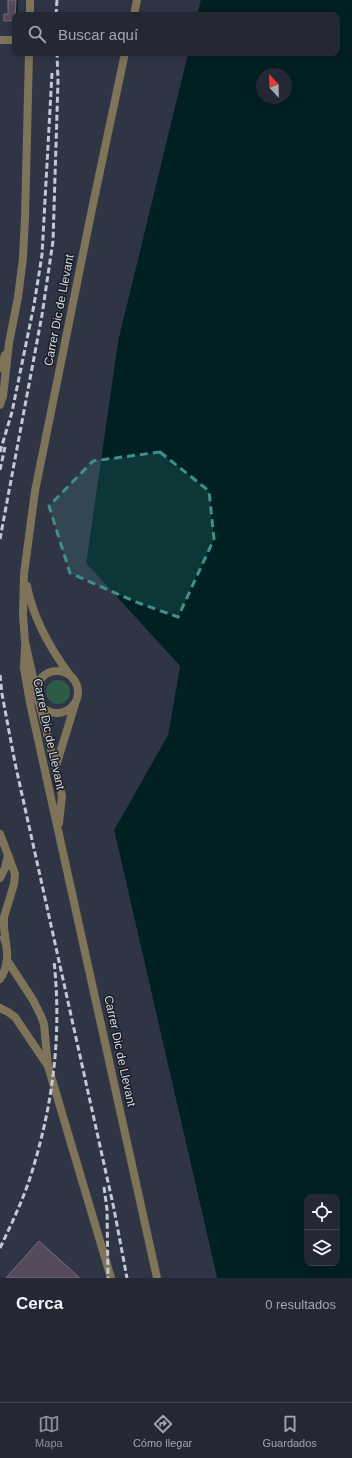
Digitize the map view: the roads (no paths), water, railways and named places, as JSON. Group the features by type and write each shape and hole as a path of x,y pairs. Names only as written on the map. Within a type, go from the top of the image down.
{"street":[{"path":"30,0 30,12"},
{"path":"135,12 137,0"},
{"path":"0,40 12,40"},
{"path":"0,405 3,396 9,343 18,297 23,251 29,56"},
{"name":"Carrer Dic de Llevant","path":"124,56 37,483 24,574 24,668 48,789 59,830 157,1278"},
{"path":"0,368 9,343"},
{"name":"Carrer Dic de Llevant","path":"24,574 32,606 43,632 56,657 78,686 78,694 75,704 66,711 59,713 52,712 41,705 38,699 25,642"},
{"name":"Carrer Dic de Llevant","path":"59,830 62,796 36,692 42,678 47,674 58,671 69,675"},
{"path":"56,768 75,704"},
{"path":"0,834 15,874 14,884 4,917 7,960 0,979"},
{"path":"0,878 5,868 8,855"},
{"path":"0,928 6,943"},
{"path":"7,960 33,1000 44,1024 48,1066 111,1278"},
{"path":"0,1008 15,1017 48,1066"}],"railway":[{"path":"56,12 57,0"},
{"path":"0,539 42,315 53,241 58,81 57,56"},
{"path":"0,452 12,412 34,305 42,255 52,73"},
{"path":"0,470 5,447"},
{"path":"0,675 2,694 15,763 114,1209 127,1278"},
{"path":"0,1248 20,1205 30,1178 45,1124 54,1071 56,1044 57,1016 54,961"},
{"path":"104,1187 107,1209 108,1278"}]}
